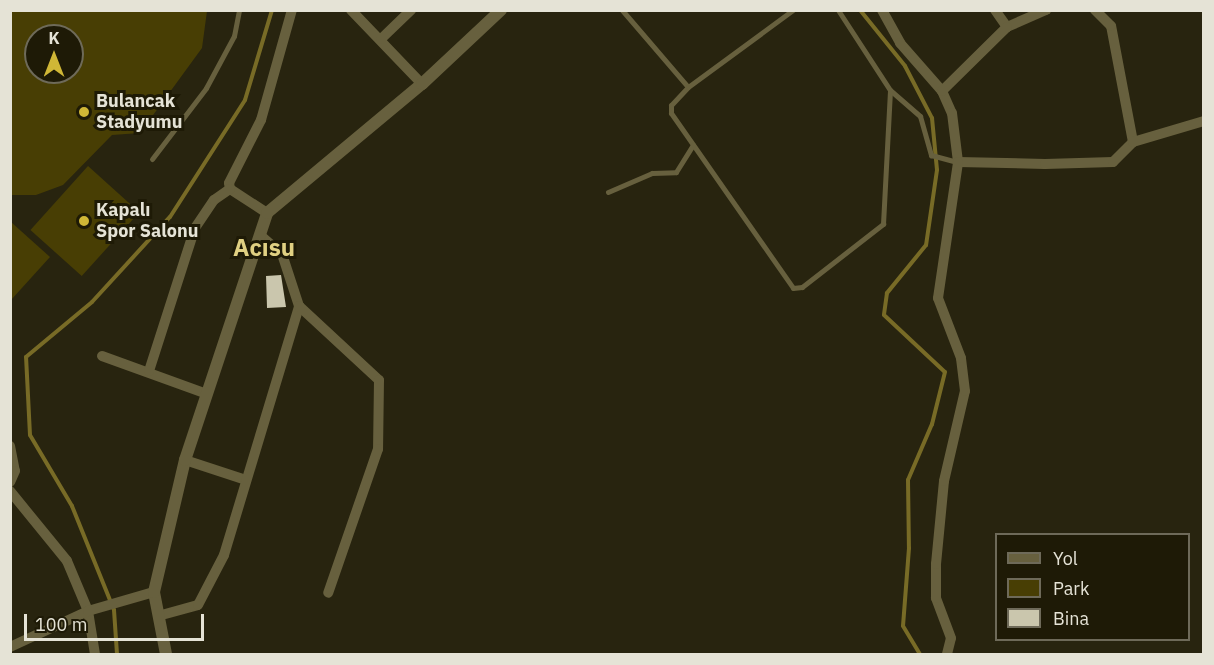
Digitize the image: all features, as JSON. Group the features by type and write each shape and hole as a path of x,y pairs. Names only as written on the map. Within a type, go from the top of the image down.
{"street":[{"path":"149,371 195,228 214,200 230,189 234,169 261,120 292,10"},
{"path":"351,10 422,84"},
{"path":"381,39 411,10"},
{"path":"166,654 153,592 185,460 267,213 422,84 501,10"},
{"path":"882,10 900,43 942,91 951,113 958,162 938,298 961,358 966,391 944,481 936,564 936,598 951,638 947,654"},
{"path":"995,10 1007,27"},
{"path":"942,91 1007,27 1046,10"},
{"path":"1095,10 1111,26 1134,142"},
{"path":"958,162 1113,162 1134,142 1203,121"},
{"path":"230,189 267,213"},
{"path":"260,235 282,254 299,306 379,380 378,450 328,594"},
{"path":"158,616 198,605 224,555 243,478 299,306"},
{"path":"102,356 149,371 207,394"},
{"path":"10,446 15,471 10,482"},
{"path":"185,460 243,478"},
{"path":"10,491 67,561 88,611 95,654"},
{"path":"10,647 88,611 153,592"}],"lane":[{"path":"152,159 206,88 234,36 239,10"},
{"path":"622,10 688,87"},
{"path":"793,10 688,87 671,105 671,113 786,285 802,287 883,224 890,90"},
{"path":"838,10 890,90 920,116 931,155 943,162 958,162"},
{"path":"608,192 652,173 676,172 693,145"}],"green space":[{"name":"Bulancak Stadyumu","path":"10,11 207,11 202,48 140,133 112,135 63,185 36,195 11,195"},
{"name":"Kapalı Spor Salonu","path":"88,166 139,212 82,276 30,230"},
{"path":"11,222 50,257 11,300"}],"building":[{"path":"281,275 286,307 267,308 266,276"}],"waterway":[{"path":"117,654 114,610 72,506 30,435 26,357 92,302 170,217 245,100 272,10"},
{"path":"860,10 905,66 932,118 937,170 926,245 887,293 884,315 945,372 932,424 908,480 909,548 903,626 920,654"}],"place":[{"name":"Bulancak Stadyumu","path":"84,112"},
{"name":"Kapalı Spor Salonu","path":"84,221"}],"district":[{"name":"Acısu","path":"264,248"}]}
